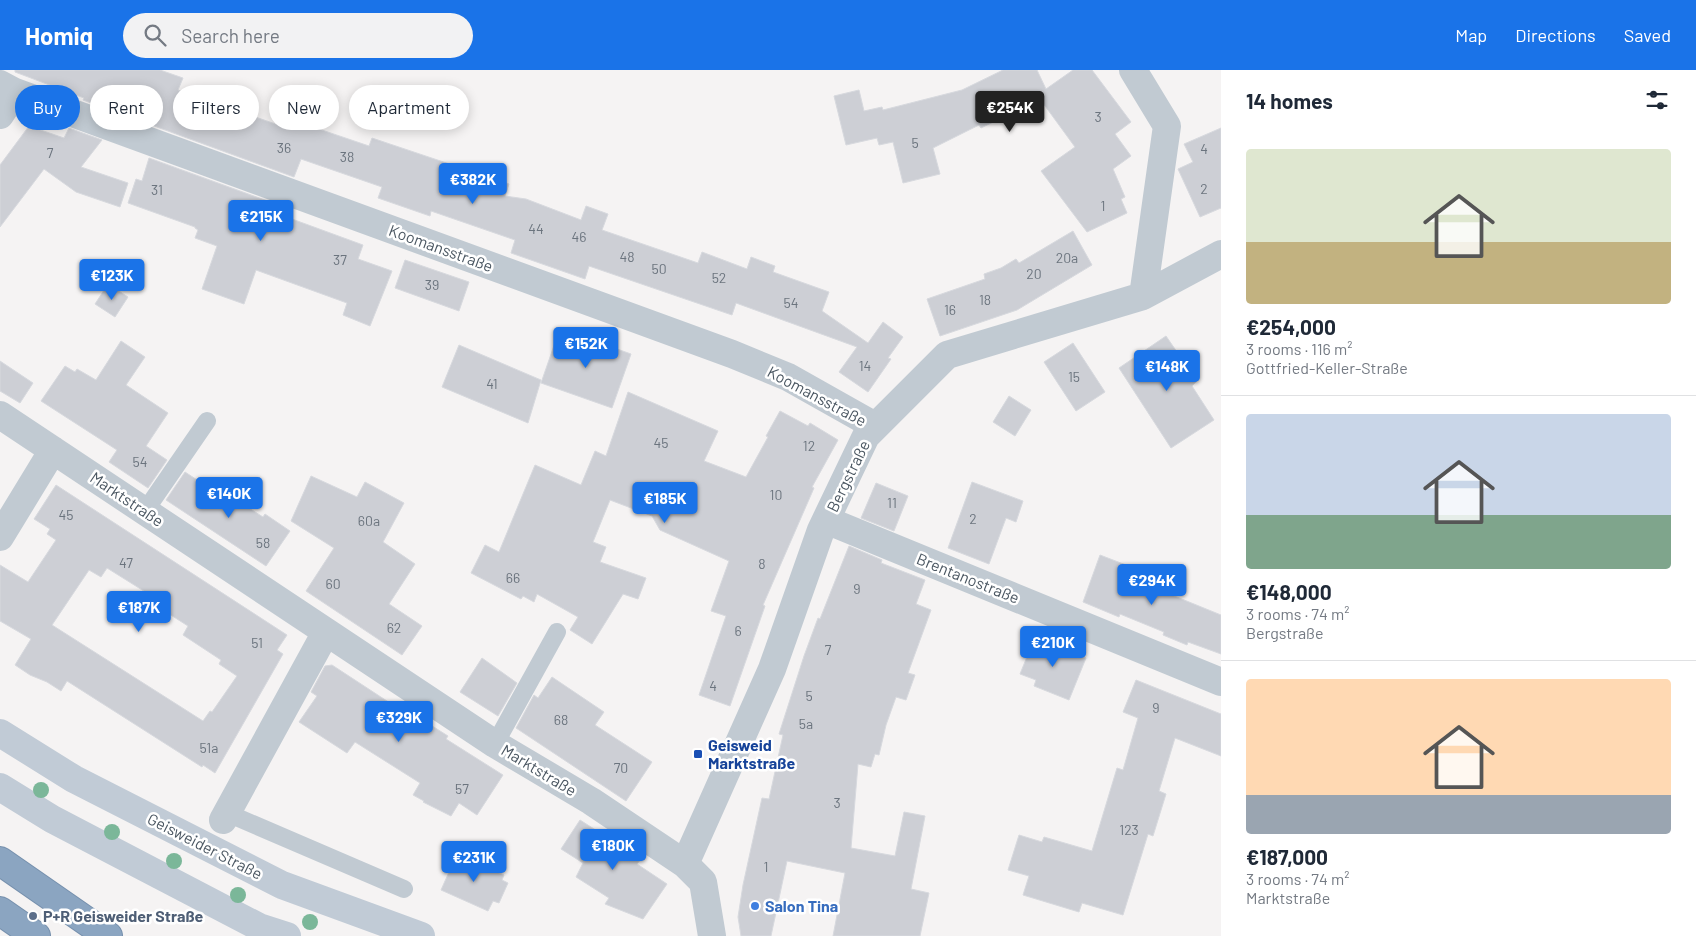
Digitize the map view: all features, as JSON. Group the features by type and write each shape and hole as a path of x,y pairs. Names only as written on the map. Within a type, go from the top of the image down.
{"highway":[{"path":"0,861 108,936"},
{"path":"0,911 36,936"}],"main road":[{"name":"Geisweider Straße","path":"0,733 74,779 282,885 421,936"},
{"path":"0,787 52,819 259,927 287,936"}],"street":[{"path":"1133,70 1167,126 1143,296"},
{"path":"0,115 7,88"},
{"name":"Koomansstraße","path":"7,88 732,354 788,377 876,426"},
{"name":"Bergstraße","path":"685,864 772,669 826,520 866,436 947,355 1143,296 1221,254"},
{"name":"Marktstraße","path":"0,415 495,744 591,801 685,864 703,882 712,936"},
{"path":"0,537 53,450"},
{"name":"Brentanostraße","path":"826,520 1221,682"},
{"path":"225,816 326,632"}],"lane":[{"path":"145,511 207,421"},
{"path":"495,744 558,632"},
{"path":"225,816 404,890"}],"building":[{"path":"15,70 160,70 183,78 180,85 173,85 173,130 259,130 259,118 269,122 269,130 322,130 369,146 372,138 509,184 505,196 526,199 581,220 586,206 608,214 602,230 698,263 702,252 747,269 751,257 775,266 773,272 829,292 822,311 868,343 883,322 903,337 888,358 891,359 868,392 839,372 857,347 736,303 732,315 589,266 585,279 511,253 515,240 431,211 430,216 378,198 382,187 301,159 294,177 163,129 163,85 90,85 90,103 80,96 80,85 50,85 15,72"},
{"path":"1003,70 1037,70 1046,89 1073,70 1092,70 1131,122 1115,134 1131,156 1113,169 1125,197 1121,199 1127,213 1087,232 1041,171 1075,147 1040,99 981,128 979,125 933,148 940,174 903,183 893,142 879,145 877,138 846,145 834,96 859,90 864,111 882,107 883,110 962,90"},
{"path":"1221,128 1221,208 1200,217 1178,169 1193,162 1184,144"},
{"path":"26,130 41,130 64,138 68,130 74,130 102,140 81,167 128,183 120,207 76,192 44,169 0,227 0,165"},
{"path":"149,158 284,207 281,215 363,245 358,259 392,271 370,326 343,315 347,303 256,270 244,304 202,289 217,246 195,238 198,230 195,227 128,203 136,179 142,181"},
{"path":"1073,231 1092,265 1017,310 940,336 927,299 985,279 984,274 1001,268 1016,259 1019,263"},
{"path":"405,260 469,282 459,311 395,288"},
{"path":"108,284 128,297 115,317 95,304"},
{"path":"559,331 588,341 589,339 631,354 612,408 541,383"},
{"path":"1166,336 1197,381 1192,386 1214,420 1171,448 1119,368"},
{"path":"121,341 145,357 126,385 168,413 146,446 167,460 148,488 109,462 117,450 41,401 65,366 75,372 77,369 96,380"},
{"path":"1073,343 1105,392 1076,411 1044,362"},
{"path":"459,345 541,380 528,423 442,387"},
{"path":"0,361 33,383 20,403 0,391"},
{"path":"628,392 718,431 704,461 746,477 780,411 808,426 810,423 838,440 812,487 814,488 763,605 765,606 730,706 699,695 726,616 711,611 729,561 660,530 652,516 610,500 593,542 606,547 600,562 646,578 638,599 623,594 592,644 570,630 578,617 537,594 534,602 523,596 521,599 471,573 485,545 499,552 535,465 581,485 595,451 606,456"},
{"path":"1009,396 1031,410 1015,436 993,422"},
{"path":"185,472 217,493 219,489 263,517 265,514 290,531 266,566 166,500"},
{"path":"311,476 357,497 365,482 404,503 383,542 415,564 389,604 422,626 402,655 306,591 334,548 291,521"},
{"path":"972,482 1023,501 1016,522 1006,518 989,564 948,548"},
{"path":"876,483 908,496 894,531 861,518"},
{"path":"56,485 287,635 277,650 283,654 215,773 203,765 202,767 67,681 61,691 15,665 31,639 0,621 0,565 28,582 56,540 47,534 50,529 34,519","holes":["107,568 155,598 152,603 188,626 183,635 221,660 219,664 237,676 212,712 210,711 203,721 52,625 89,570 101,577"]},
{"path":"849,546 882,560 881,563 925,580 916,604 931,610 908,673 915,675 906,700 896,697 886,725 879,755 875,754 871,767 858,764 851,848 895,856 904,812 925,816 911,889 929,893 920,936 833,936 845,873 787,861 771,936 741,936 738,917 743,885 762,798 769,799 783,735 779,734 818,618 820,619"},
{"path":"1100,555 1139,570 1135,580 1221,615 1221,654 1188,642 1187,645 1163,635 1164,632 1120,614 1119,617 1083,602"},
{"path":"1035,637 1086,658 1069,700 1034,686 1036,680 1020,674"},
{"path":"482,658 517,683 498,716 460,692"},
{"path":"332,665 416,720 418,717 448,736 446,739 503,775 477,815 459,803 451,816 423,802 413,795 420,783 355,742 347,753 299,722 317,696 311,692 325,666"},
{"path":"552,677 604,712 595,725 652,762 626,801 516,728 534,695 538,698"},
{"path":"1136,680 1221,714 1221,756 1175,738 1159,791 1166,794 1153,836 1148,834 1123,915 1082,903 1079,912 1023,895 1029,876 1008,870 1019,835 1042,842 1044,837 1092,851 1117,768 1123,770 1138,718 1123,712"},
{"path":"580,820 641,859 637,864 667,884 643,919 605,904 609,898 576,877 583,863 561,849"},
{"path":"457,854 504,875 502,880 508,883 499,903 493,901 488,911 441,890"}],"place":[{"name":"Geisweid Marktstraße","path":"698,754"},
{"name":"Salon Tina","path":"755,906"},
{"name":"P+R Geisweider Straße","path":"33,916"}]}
